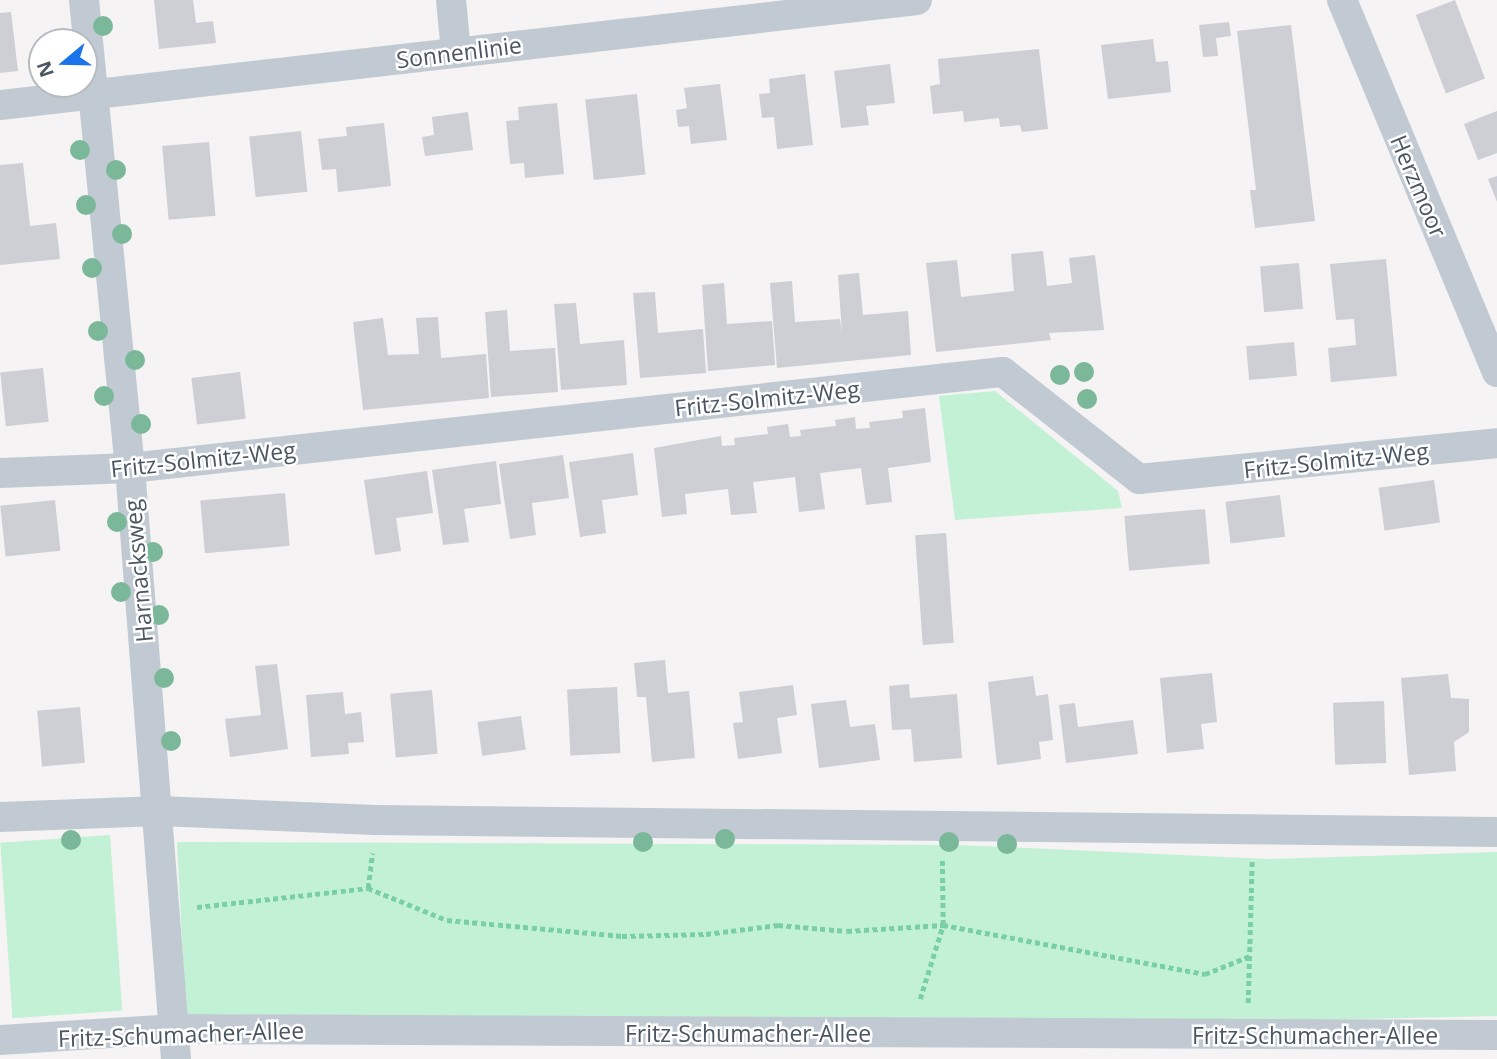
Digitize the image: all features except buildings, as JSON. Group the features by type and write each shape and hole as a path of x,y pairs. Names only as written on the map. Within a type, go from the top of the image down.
{"street":[{"name":"Harnacksweg","path":"84,0 87,28"},
{"path":"451,0 456,52"},
{"name":"Sonnenlinie","path":"98,95 917,0"},
{"name":"Herzmoor","path":"1342,0 1497,372"},
{"name":"Sonnenlinie","path":"0,105 72,98"},
{"name":"Harnacksweg","path":"93,98 130,468 159,811 176,1059"},
{"name":"Fritz-Solmitz-Weg","path":"0,473 130,468 1003,372 1139,479 1497,443"},
{"path":"0,817 159,811 375,820 1253,832 1497,832"},
{"name":"Fritz-Schumacher-Allee","path":"0,1040 173,1029 1247,1035 1382,1047 1497,1035"}],"path":[{"path":"909,1034 943,925 942,828"},
{"path":"1247,1035 1253,832"},
{"path":"165,910 368,888 447,919 622,936 706,934 778,925 847,931 943,925 1205,974 1250,956"}],"green space":[{"path":"995,391 1118,491 1122,508 955,520 939,396"},
{"path":"110,835 122,1011 13,1018 0,843"},
{"path":"177,842 959,845 1268,859 1497,852 1497,1016 1142,1024 186,1019"}]}
